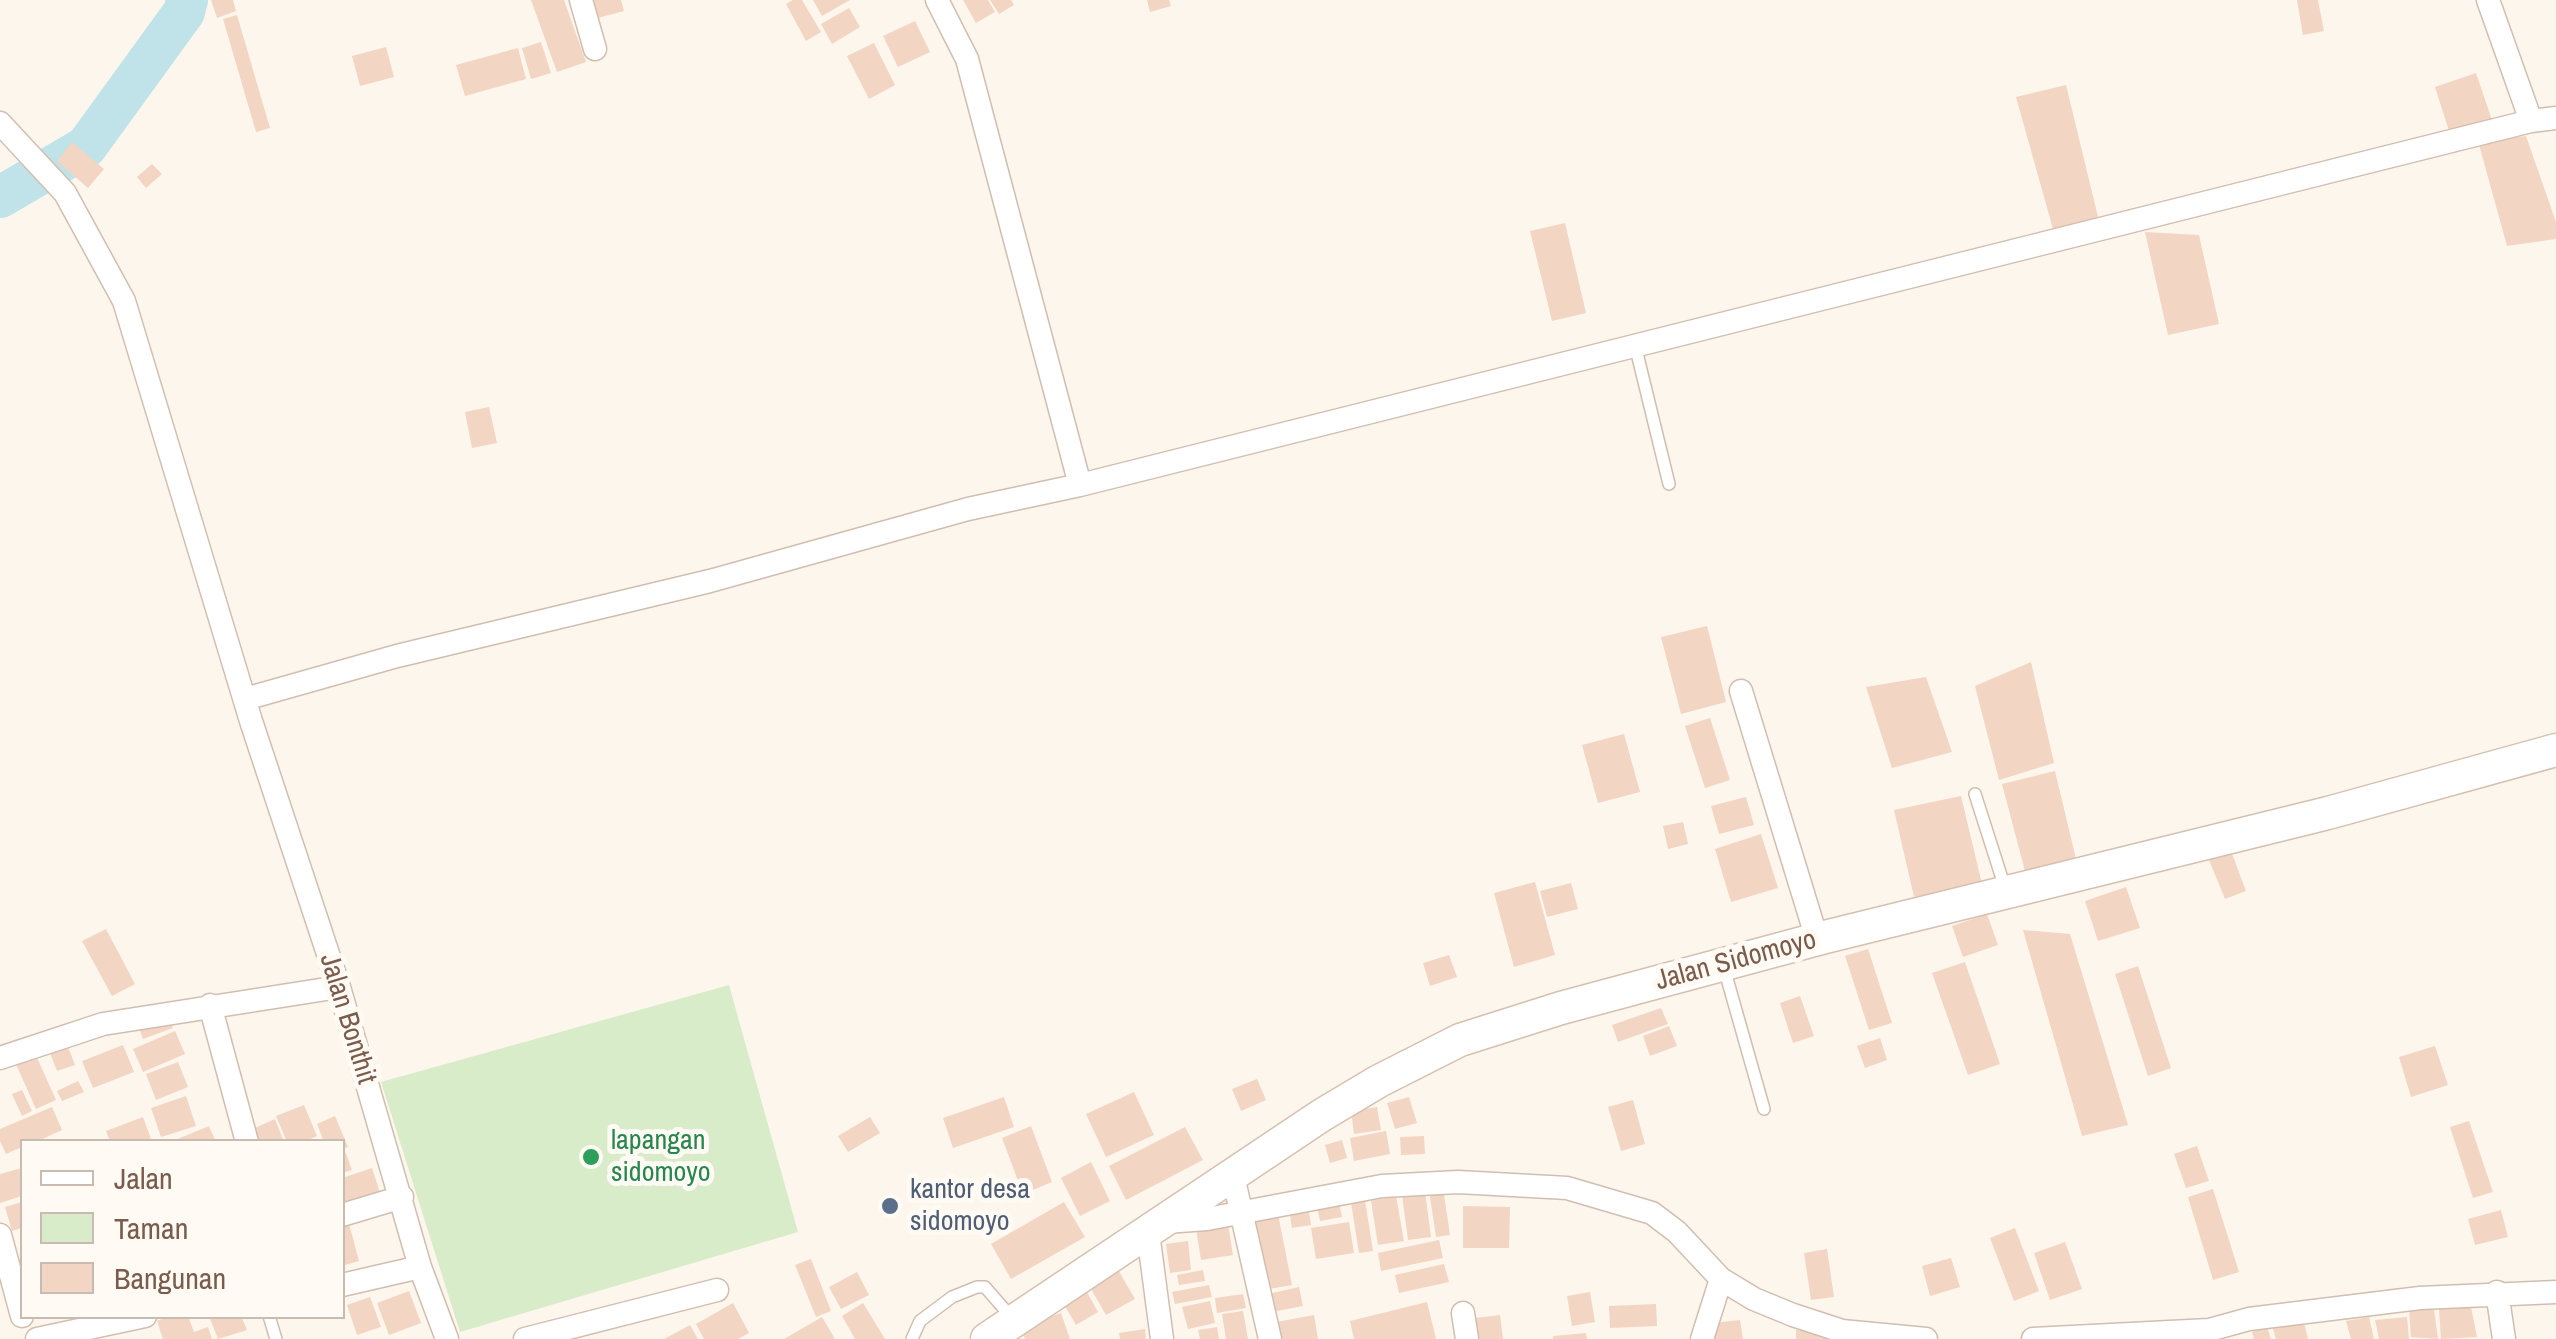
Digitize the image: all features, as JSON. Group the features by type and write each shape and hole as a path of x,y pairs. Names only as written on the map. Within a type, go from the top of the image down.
{"main road":[{"name":"Jalan Sidomoyo","path":"1000,1330 1379,1080 1460,1040 1722,964 2328,814 2556,750"}],"street":[{"path":"581,0 595,50"},
{"path":"937,0 968,59 1080,485"},
{"path":"2488,0 2531,121"},
{"path":"245,700 396,656 710,580 968,509 1080,485 2531,121 2556,118"},
{"name":"Jalan Bonthit","path":"0,123 65,193 124,301 245,700 339,986 420,1267 446,1339"},
{"path":"1741,691 1818,939"},
{"path":"0,1058 103,1024 339,986"},
{"path":"210,1005 245,1139"},
{"path":"1233,1176 1234,1194 1243,1212 1270,1339"},
{"path":"1162,1339 1157,1227 1382,1186 1458,1182 1567,1188 1652,1213 1677,1232 1721,1279 1754,1299 1842,1331 1926,1339"},
{"path":"345,1214 402,1198"},
{"path":"0,1235 20,1305"},
{"path":"345,1284 420,1267"},
{"path":"1702,1339 1721,1279"},
{"path":"525,1339 716,1290"},
{"path":"2497,1292 2504,1339"},
{"path":"2033,1339 2210,1334 2249,1319 2420,1298 2556,1292"},
{"path":"1463,1314 1468,1339"},
{"path":"37,1339 131,1319"}],"lane":[{"path":"1635,344 1669,484"},
{"path":"1975,794 2006,891"},
{"path":"1722,964 1764,1109"},
{"path":"912,1339 920,1321 952,1298 976,1287 985,1288 1000,1330"}],"green space":[{"name":"lapangan sidomoyo","path":"729,985 798,1232 460,1332 381,1082"}],"building":[{"path":"211,0 233,0 236,11 217,18"},
{"path":"531,0 564,0 586,62 557,72"},
{"path":"585,0 621,0 624,11 590,20"},
{"path":"802,0 821,32 806,41 786,4"},
{"path":"813,0 850,0 822,16"},
{"path":"963,0 988,0 995,12 976,23"},
{"path":"990,0 1011,0 1014,5 999,14"},
{"path":"1147,0 1169,0 1171,6 1150,12"},
{"path":"2297,0 2318,0 2324,31 2303,35"},
{"path":"849,8 860,27 832,44 821,24"},
{"path":"237,15 270,128 256,132 223,19"},
{"path":"915,21 930,52 898,67 883,36"},
{"path":"541,42 551,73 531,79 522,48"},
{"path":"874,43 895,85 869,99 847,56"},
{"path":"386,47 394,77 360,86 352,56"},
{"path":"518,48 526,79 465,96 456,65"},
{"path":"2476,73 2492,120 2450,134 2435,87"},
{"path":"2066,85 2099,221 2053,229 2016,97"},
{"path":"2526,136 2556,222 2556,239 2507,246 2478,141"},
{"path":"72,142 104,169 88,188 57,161"},
{"path":"152,164 162,174 146,188 137,177"},
{"path":"1565,223 1586,313 1552,321 1530,231"},
{"path":"2145,232 2199,235 2219,324 2168,335"},
{"path":"489,407 497,443 472,448 465,412"},
{"path":"1707,626 1726,702 1681,714 1661,637"},
{"path":"2031,662 2054,763 1999,780 1975,686"},
{"path":"1926,677 1952,752 1892,768 1866,687"},
{"path":"1710,718 1730,780 1705,788 1685,726"},
{"path":"1624,734 1640,792 1598,803 1582,745"},
{"path":"2055,771 2077,863 2026,875 2002,784"},
{"path":"1961,796 1982,884 1914,897 1894,810"},
{"path":"1746,797 1754,825 1719,834 1711,806"},
{"path":"1683,822 1688,844 1668,849 1663,826"},
{"path":"1761,834 1778,888 1731,902 1715,849"},
{"path":"2231,851 2246,891 2225,899 2209,860"},
{"path":"1535,882 1555,955 1514,967 1494,893"},
{"path":"1571,883 1578,909 1547,917 1540,891"},
{"path":"2126,887 2140,928 2098,941 2085,901"},
{"path":"1987,914 1998,945 1963,957 1952,926"},
{"path":"106,929 135,984 112,996 82,941"},
{"path":"2023,930 2070,934 2128,1125 2082,1136"},
{"path":"1868,949 1892,1023 1869,1030 1845,956"},
{"path":"1449,955 1457,977 1430,986 1423,963"},
{"path":"1965,962 2000,1064 1968,1075 1932,973"},
{"path":"2138,966 2171,1068 2148,1076 2115,974"},
{"path":"1800,996 1814,1036 1793,1043 1780,1003"},
{"path":"1661,1008 1668,1024 1618,1042 1612,1025"},
{"path":"168,1015 173,1028 143,1039 138,1025"},
{"path":"1669,1026 1677,1046 1650,1056 1643,1036"},
{"path":"175,1031 185,1054 143,1072 133,1049"},
{"path":"1880,1038 1887,1060 1865,1068 1857,1046"},
{"path":"66,1042 75,1065 57,1071 48,1048"},
{"path":"123,1045 134,1072 93,1088 82,1061"},
{"path":"2435,1046 2448,1085 2411,1097 2399,1057"},
{"path":"34,1051 56,1100 36,1109 14,1060"},
{"path":"178,1062 188,1087 156,1100 146,1074"},
{"path":"1257,1079 1266,1100 1241,1111 1232,1089"},
{"path":"78,1081 84,1092 62,1101 57,1091"},
{"path":"22,1090 32,1111 22,1116 12,1094"},
{"path":"1134,1092 1154,1135 1106,1157 1086,1114"},
{"path":"186,1096 196,1126 161,1137 151,1108"},
{"path":"1004,1097 1014,1127 953,1148 943,1118"},
{"path":"1409,1097 1417,1123 1395,1129 1387,1103"},
{"path":"1633,1100 1645,1144 1621,1151 1608,1107"},
{"path":"304,1105 317,1136 286,1139 276,1116"},
{"path":"52,1107 62,1130 42,1139 20,1139 20,1148 6,1154 0,1129"},
{"path":"1377,1107 1381,1130 1354,1134 1351,1111"},
{"path":"335,1116 345,1139 323,1139 317,1124"},
{"path":"143,1117 151,1139 109,1139 106,1131"},
{"path":"870,1117 880,1133 848,1152 838,1136"},
{"path":"275,1119 283,1139 252,1139 248,1131"},
{"path":"2469,1121 2493,1192 2473,1198 2450,1127"},
{"path":"209,1126 215,1139 178,1139"},
{"path":"1031,1126 1052,1182 1023,1194 1002,1138"},
{"path":"1185,1127 1203,1160 1126,1200 1109,1166"},
{"path":"1386,1131 1390,1154 1354,1161 1350,1138"},
{"path":"1424,1136 1425,1154 1401,1155 1400,1137"},
{"path":"1342,1140 1347,1158 1330,1163 1325,1145"},
{"path":"2197,1146 2209,1181 2186,1188 2174,1154"},
{"path":"345,1154 352,1170 345,1172"},
{"path":"1091,1162 1110,1201 1080,1216 1061,1178"},
{"path":"372,1168 381,1196 345,1205 345,1177"},
{"path":"20,1169 20,1197 0,1203 0,1174"},
{"path":"1443,1188 1450,1235 1436,1237 1429,1190"},
{"path":"2213,1189 2239,1272 2213,1280 2188,1197"},
{"path":"1425,1192 1431,1237 1408,1240 1402,1195"},
{"path":"1364,1194 1373,1251 1359,1253 1350,1196"},
{"path":"1396,1196 1404,1241 1378,1245 1371,1201"},
{"path":"1338,1198 1342,1217 1320,1221 1316,1202"},
{"path":"1064,1202 1085,1237 1011,1279 991,1244"},
{"path":"20,1203 20,1229 12,1231 5,1207"},
{"path":"1308,1206 1311,1225 1292,1228 1289,1209"},
{"path":"1463,1206 1510,1207 1509,1248 1463,1248"},
{"path":"2501,1210 2508,1237 2475,1245 2468,1219"},
{"path":"1278,1214 1292,1285 1263,1290 1250,1219"},
{"path":"345,1216 359,1261 345,1265"},
{"path":"1349,1222 1354,1253 1316,1259 1311,1228"},
{"path":"1228,1224 1233,1255 1201,1260 1196,1229"},
{"path":"2015,1228 2039,1291 2014,1301 1990,1238"},
{"path":"1439,1240 1443,1258 1381,1271 1378,1253"},
{"path":"1188,1241 1191,1270 1170,1273 1166,1244"},
{"path":"2065,1242 2082,1289 2050,1300 2034,1253"},
{"path":"1827,1249 1834,1297 1811,1300 1804,1253"},
{"path":"1951,1258 1960,1287 1930,1296 1922,1266"},
{"path":"811,1259 831,1311 816,1317 795,1265"},
{"path":"1444,1264 1449,1282 1399,1293 1395,1275"},
{"path":"1117,1268 1135,1299 1106,1315 1088,1284"},
{"path":"1203,1270 1205,1281 1179,1285 1177,1275"},
{"path":"857,1272 869,1295 841,1309 829,1287"},
{"path":"1082,1283 1098,1312 1076,1325 1059,1296"},
{"path":"1209,1285 1212,1297 1175,1304 1172,1292"},
{"path":"1299,1287 1303,1306 1272,1312 1268,1294"},
{"path":"409,1291 421,1323 389,1335 377,1303"},
{"path":"1590,1292 1595,1322 1572,1326 1567,1296"},
{"path":"1243,1294 1246,1308 1217,1313 1215,1298"},
{"path":"370,1297 381,1327 357,1335 347,1305"},
{"path":"1210,1301 1215,1323 1188,1329 1182,1307"},
{"path":"1427,1302 1436,1339 1354,1339 1350,1321"},
{"path":"733,1303 749,1333 738,1339 704,1339 696,1324"},
{"path":"863,1303 885,1339 855,1339 842,1316"},
{"path":"1656,1304 1657,1326 1610,1328 1609,1306"},
{"path":"2471,1307 2477,1337 2441,1339 2439,1309"},
{"path":"2434,1309 2438,1339 2411,1337 2409,1310"},
{"path":"1243,1311 1248,1339 1226,1339 1222,1314"},
{"path":"1061,1313 1070,1339 1025,1339 1021,1327"},
{"path":"1314,1315 1318,1339 1274,1339 1271,1323"},
{"path":"1500,1315 1503,1339 1478,1339 1475,1318"},
{"path":"822,1317 835,1339 784,1339"},
{"path":"2369,1317 2374,1339 2351,1339 2346,1321"},
{"path":"2407,1317 2409,1339 2379,1339 2375,1320"},
{"path":"2303,1318 2308,1339 2276,1339 2272,1326"},
{"path":"189,1319 194,1332 208,1327 212,1339 163,1339 157,1321"},
{"path":"210,1319 242,1319 247,1330 218,1339"},
{"path":"1740,1320 1743,1339 1715,1339 1713,1323"},
{"path":"690,1325 698,1339 664,1339"},
{"path":"1217,1327 1219,1339 1200,1339 1198,1330"},
{"path":"2267,1327 2271,1339 2254,1339 2252,1332"},
{"path":"1145,1329 1146,1339 1120,1339 1119,1333"},
{"path":"1796,1330 1861,1335 1861,1339 1796,1339"},
{"path":"1586,1333 1587,1339 1553,1339 1553,1336"}],"waterway":[{"path":"0,197 86,147 184,12 187,0"}],"place":[{"name":"lapangan sidomoyo","path":"591,1157"},
{"name":"kantor desa sidomoyo","path":"890,1206"}]}
